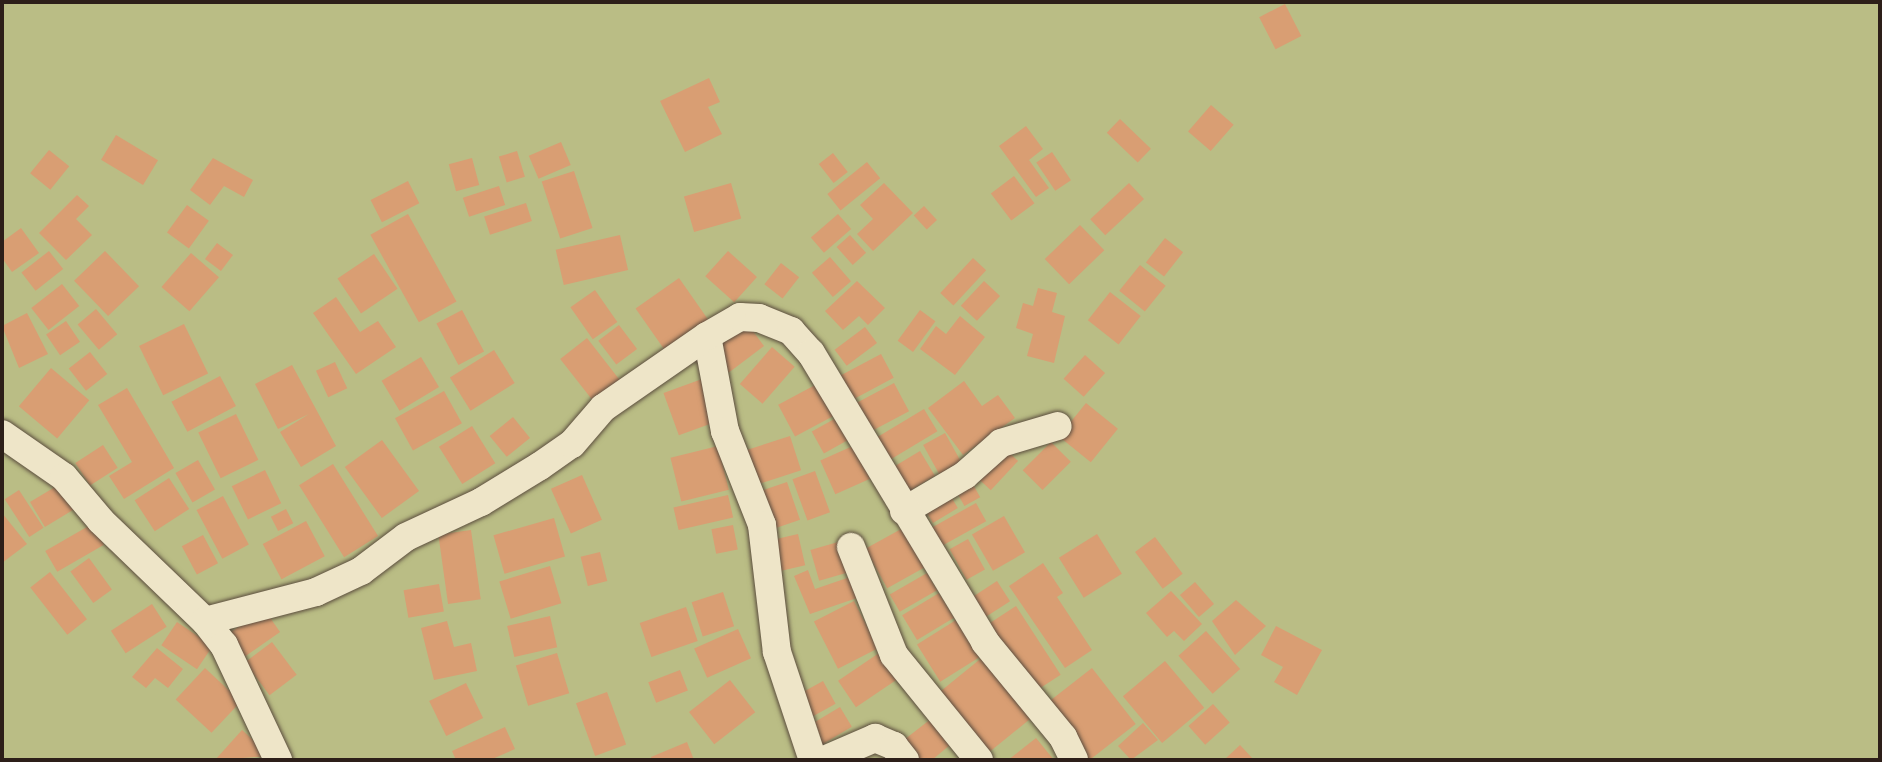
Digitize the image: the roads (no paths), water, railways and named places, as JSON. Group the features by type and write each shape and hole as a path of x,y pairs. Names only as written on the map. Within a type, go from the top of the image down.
{"street":[{"path":"205,621 316,592 361,571 406,537 481,502 540,466 572,444 603,408 707,336 740,317 775,322 791,331 811,353 985,642 1063,737 1074,760"},
{"path":"707,336 725,431 762,525 777,652 813,760"},
{"path":"904,511 965,475 1001,443 1058,426"},
{"path":"2,434 64,477 101,521 205,621 224,645 278,760"},
{"path":"851,547 894,655 979,760"},
{"path":"824,760 875,738 894,746 905,760"}]}
